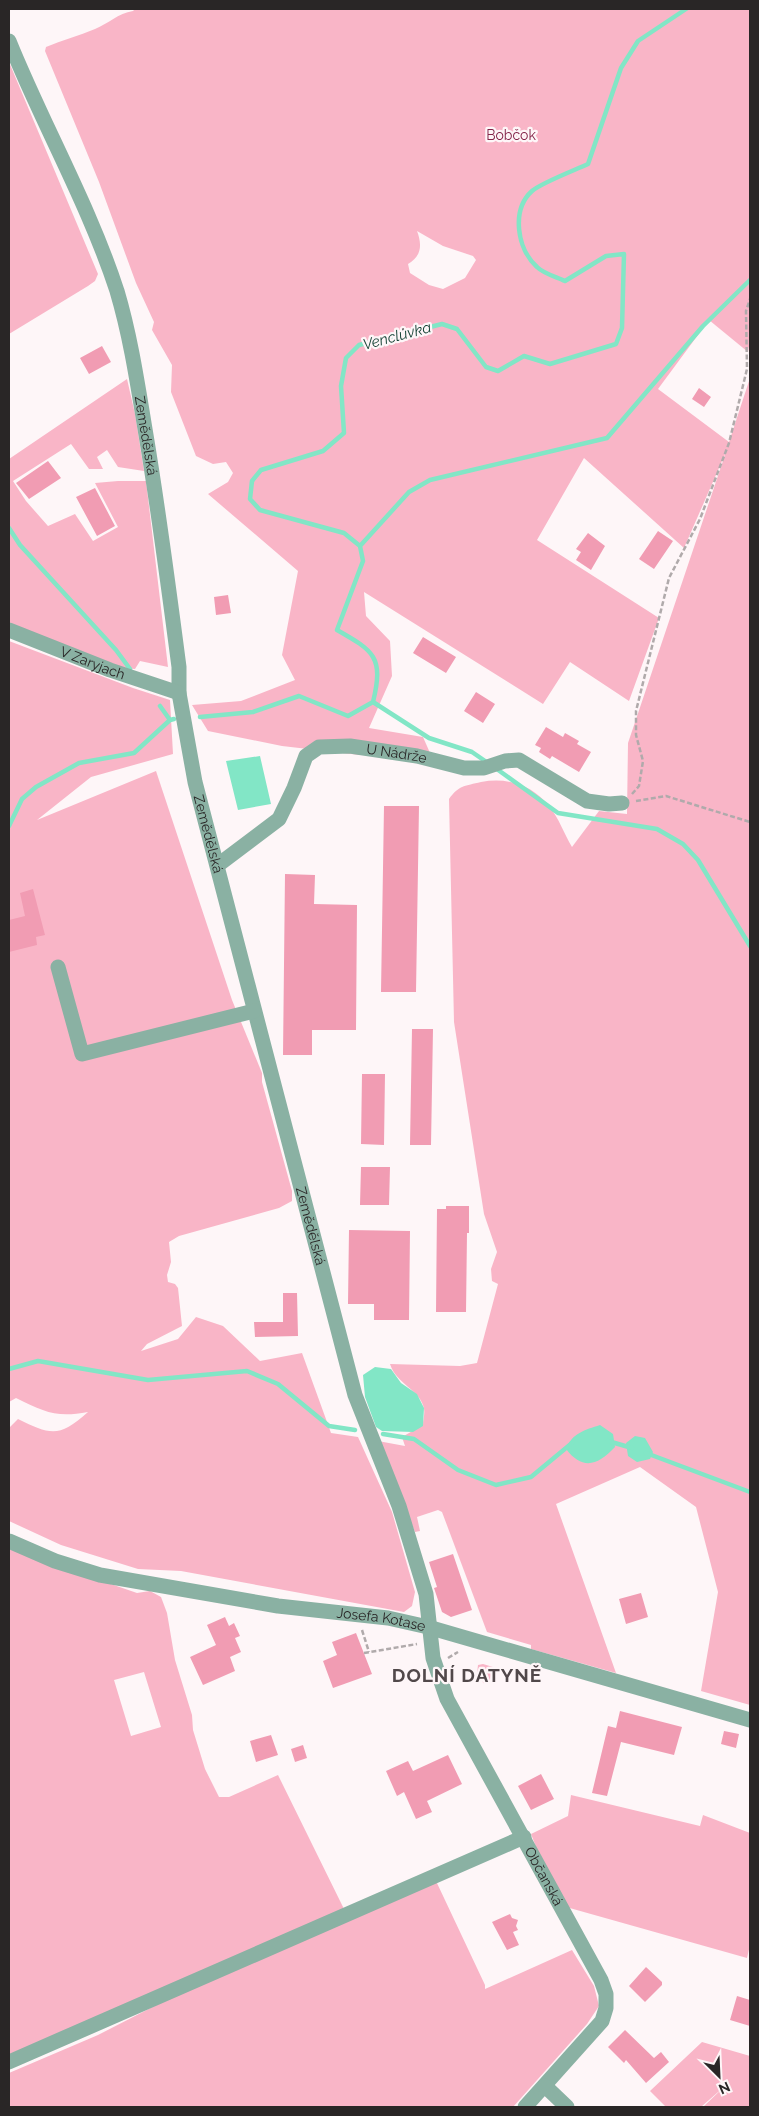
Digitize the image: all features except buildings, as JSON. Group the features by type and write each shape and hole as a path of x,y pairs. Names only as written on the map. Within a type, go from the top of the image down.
{"street":[{"name":"Zemědělská","path":"9,41 27,86 98,239 117,292 134,363 154,484 179,667 179,693 195,782 355,1395 401,1514 426,1594 429,1634"},
{"name":"V Zaryjach","path":"9,630 110,670 179,693"},
{"name":"U Nádrže","path":"218,865 279,819 294,788 306,756 319,747 350,746 417,756 464,768 484,768 505,760 519,760 587,801 609,804 622,803"},
{"path":"58,967 82,1054 254,1012"},
{"name":"Josefa Kotase","path":"9,1541 55,1561 100,1575 278,1606 388,1618 429,1634 750,1720"},
{"name":"Občanská","path":"429,1634 433,1658 448,1699 601,1980 606,1994 606,2008 602,2021 525,2107"},
{"path":"9,2062 524,1837"},
{"path":"544,2086 568,2107"}],"path":[{"path":"622,803 639,786 643,760 636,735 636,711 669,578 700,518 729,443 748,369 746,311 750,299"},
{"path":"622,803 666,796 750,822"},
{"path":"357,1615 369,1652"},
{"path":"364,1653 429,1634"}],"green space":[{"name":"Bobčok","path":"135,9 750,9 750,341 748,352 709,320 658,389 729,442 750,378 750,1705 701,1691 718,1592 696,1507 640,1467 556,1504 616,1673 531,1649 531,1645 487,1632 442,1512 438,1510 417,1517 420,1531 415,1532 378,1441 405,1446 402,1437 423,1425 424,1411 422,1402 397,1377 390,1364 460,1366 477,1363 498,1284 492,1281 491,1269 497,1252 484,1214 454,1022 449,799 466,785 491,781 519,784 535,793 549,806 572,847 599,811 627,814 628,743 726,452 684,548 584,458 537,540 659,618 629,701 570,662 543,704 364,592 366,616 390,641 392,676 369,728 423,737 430,753 360,755 282,746 208,731 192,705 241,701 295,680 282,655 298,571 208,494 228,482 233,473 226,462 213,464 196,456 171,392 172,365 152,330 154,322 136,283 99,182 45,51 46,47 100,27 123,14","holes":["417,231 443,246 473,256 476,260 465,278 443,289 429,285 410,273 408,264 413,261 420,249"]},
{"path":"9,62 98,274 95,281 88,286 9,334"},
{"path":"127,379 135,414 144,471 118,467 107,450 97,457 103,469 89,469 71,444 13,481 26,501 48,526 75,514 93,541 118,527 95,483 146,481 168,667 140,661 135,669 112,667 9,624 9,459"},
{"path":"9,641 170,700 173,754 91,777 37,820 156,771 232,1000 262,1073 262,1082 292,1191 292,1201 279,1208 179,1236 169,1242 171,1262 167,1275 168,1282 175,1284 178,1288 182,1326 147,1344 141,1351 178,1339 196,1317 223,1326 260,1361 302,1353 331,1433 358,1437 392,1512 415,1592 412,1606 404,1612 181,1571 138,1569 61,1545 9,1521 9,1428 18,1419 47,1431 62,1430 88,1412 59,1414 43,1410 16,1398 9,1402"},
{"path":"9,1549 137,1593 150,1591 161,1597 167,1613 175,1660 192,1715 193,1730 205,1769 219,1797 229,1797 278,1775 344,1909 9,2057","holes":["144,1672 161,1727 131,1736 114,1680"]},
{"path":"483,1664 493,1667 489,1684 483,1683 482,1676 477,1674 478,1665"},
{"path":"571,1795 700,1826 703,1815 750,1833 750,1945 747,1958 559,1905 531,1834 568,1816"},
{"path":"436,1881 485,1985 485,1989 572,1950 594,1986 599,2006 587,2024 513,2107 9,2107 9,2073 98,2035 176,1995"},
{"path":"702,2042 750,2056 750,2107 703,2107 725,2086 701,2107 666,2107 650,2091"}],"shaded area":[{"path":"260,756 271,804 238,810 226,761"},
{"path":"375,1367 391,1369 401,1383 417,1394 424,1408 423,1426 413,1432 382,1431 376,1427 365,1397 363,1375"},
{"path":"600,1425 613,1434 615,1447 603,1458 590,1463 584,1463 572,1456 566,1449 572,1439 584,1431"},
{"path":"635,1436 645,1438 653,1452 650,1459 637,1462 628,1456 626,1443"}],"waterway":[{"name":"Venclůvka","path":"200,717 253,712 299,696 348,716 373,702 377,675 373,657 368,650 337,630 363,561 360,546 344,533 260,510 250,499 252,481 261,470 323,451 344,433 341,386 346,358 359,345 442,324 457,329 486,367 498,371 524,356 550,364 616,344 622,328 624,254 606,256 565,281 547,273 537,267 525,250 519,229 521,208 525,199 536,188 588,164 621,68 638,41 686,9"},
{"path":"360,546 409,492 430,480 607,438 703,326 750,280"},
{"path":"9,528 20,545 116,650 130,669"},
{"path":"373,702 429,738 472,752 488,763"},
{"path":"160,706 170,720"},
{"name":"Venclůvka","path":"9,826 22,799 36,787 79,763 134,753 170,720 174,719"},
{"path":"494,767 558,813 657,829 683,844 698,860 750,946"},
{"path":"9,1369 38,1361 148,1380 247,1371 278,1384 329,1426 355,1430"},
{"path":"383,1434 414,1439 458,1470 496,1485 531,1477 572,1443"},
{"path":"608,1441 632,1448"},
{"path":"646,1453 750,1492"}],"district":[{"name":"DOLNÍ DATYNĚ","path":"467,1675"}]}
